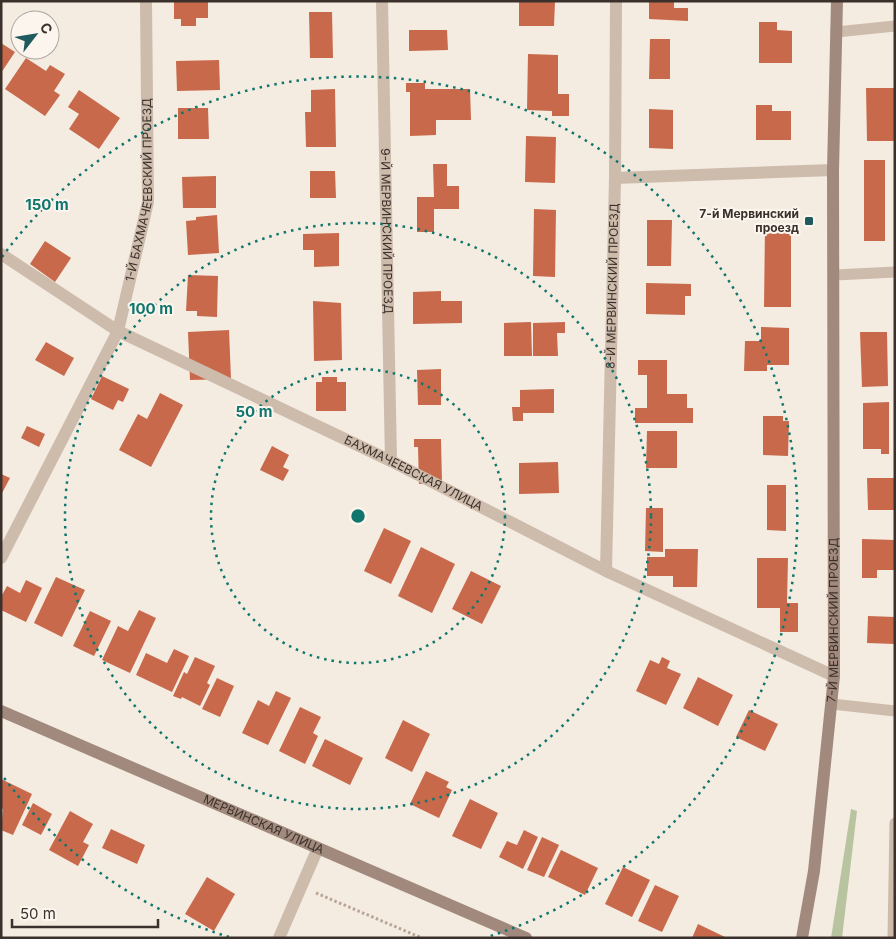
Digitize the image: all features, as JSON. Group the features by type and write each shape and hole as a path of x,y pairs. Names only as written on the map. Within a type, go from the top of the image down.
{"street":[{"name":"1-Й БАХМАЧЕЕВСКИЙ ПРОЕЗД","path":"1,558 118,331 148,202 146,1"},
{"name":"9-Й МЕРВИНСКИЙ ПРОЕЗД","path":"382,1 390,461"},
{"name":"8-Й МЕРВИНСКИЙ ПРОЕЗД","path":"606,571 615,178 616,1"},
{"name":"7-Й МЕРВИНСКИЙ ПРОЕЗД","path":"802,938 814,871 834,676 835,275 833,170 837,1"},
{"path":"615,178 833,170"},
{"name":"БАХМАЧЕЕВСКАЯ УЛИЦА","path":"1,254 118,331 390,461 606,571 834,676"},
{"name":"МЕРВИНСКАЯ УЛИЦА","path":"2,712 526,938"},
{"path":"279,938 318,848"}],"lane":[{"path":"836,32 895,26"},
{"path":"835,275 895,272"},
{"path":"832,704 895,711"},
{"path":"893,938 895,823"}],"path":[{"path":"302,887 422,938"}],"green space":[{"path":"851,809 857,811 842,938 831,938"}],"building":[{"path":"174,1 208,1 208,18 196,18 196,26 181,26 181,19 174,19"},
{"path":"519,1 555,1 554,26 519,26"},
{"path":"649,1 674,1 674,8 688,8 688,21 649,19"},
{"path":"309,12 332,12 333,58 310,58"},
{"path":"759,22 777,22 777,30 792,31 792,63 759,63"},
{"path":"409,30 447,30 448,50 409,51"},
{"path":"650,39 670,39 670,79 649,79"},
{"path":"1,43 10,49 10,60 1,73"},
{"path":"528,54 558,55 558,94 569,94 569,116 552,116 552,111 527,110"},
{"path":"25,60 29,60 46,71 50,65 65,74 54,91 60,95 45,116 5,89"},
{"path":"219,60 220,90 177,91 176,61"},
{"path":"406,83 425,83 425,89 470,89 471,120 436,120 436,135 410,136 410,92 406,92"},
{"path":"866,88 895,88 895,141 867,141"},
{"path":"335,89 336,147 306,147 305,112 311,112 311,90"},
{"path":"79,90 120,118 99,149 69,129 79,114 68,107"},
{"path":"756,105 772,105 772,111 791,111 791,140 756,140"},
{"path":"178,108 208,108 209,139 178,139"},
{"path":"649,109 673,110 673,149 649,148"},
{"path":"526,136 556,137 555,183 525,182"},
{"path":"864,160 885,160 885,241 864,241"},
{"path":"433,164 447,164 447,186 459,186 459,209 434,209 434,232 417,232 417,197 434,197"},
{"path":"310,171 335,171 336,198 310,198"},
{"path":"216,176 216,208 183,208 182,177"},
{"path":"534,209 556,210 555,277 533,276"},
{"path":"217,215 219,253 188,255 186,221 196,220 196,217"},
{"path":"647,220 672,220 671,266 647,266"},
{"path":"765,226 780,226 780,230 791,230 791,307 764,307"},
{"path":"339,233 339,266 314,267 314,250 303,250 303,234"},
{"path":"45,241 71,258 55,282 30,264"},
{"path":"188,275 218,276 217,317 197,316 197,311 186,311"},
{"path":"646,283 691,284 691,296 685,296 685,315 646,314"},
{"path":"441,291 441,301 462,301 462,323 413,324 413,292"},
{"path":"313,301 341,303 342,360 314,361"},
{"path":"531,322 532,356 504,356 504,323"},
{"path":"565,322 565,333 557,333 558,356 533,356 533,323"},
{"path":"761,327 789,328 789,365 767,365 767,371 744,371 745,341 761,341"},
{"path":"229,330 231,379 190,380 188,332"},
{"path":"860,332 887,332 888,386 862,387"},
{"path":"46,342 74,358 64,376 35,360"},
{"path":"638,360 667,360 667,394 687,394 687,408 693,408 693,423 635,423 635,408 647,408 647,375 638,375"},
{"path":"441,369 441,405 418,405 417,370"},
{"path":"102,376 129,389 123,402 118,400 113,410 91,399"},
{"path":"322,377 337,377 337,382 346,382 346,411 316,411 316,382 322,382"},
{"path":"554,389 554,413 523,413 523,421 513,421 512,407 520,407 520,390"},
{"path":"160,393 183,405 151,467 119,450 138,414 147,419"},
{"path":"889,402 889,454 881,454 881,449 863,449 863,403"},
{"path":"763,416 783,416 783,421 789,421 788,456 763,455"},
{"path":"27,426 45,434 39,447 21,438"},
{"path":"647,431 677,431 677,468 646,468"},
{"path":"414,439 441,439 442,483 419,484 418,447 414,447"},
{"path":"272,446 289,455 283,467 289,470 283,481 260,470"},
{"path":"558,462 559,493 519,494 519,463"},
{"path":"1,474 10,478 1,495"},
{"path":"867,478 895,478 895,510 868,510"},
{"path":"767,485 786,485 786,531 767,530"},
{"path":"646,508 663,508 663,552 645,551"},
{"path":"384,528 411,541 391,584 364,571"},
{"path":"862,539 895,540 895,570 877,570 877,578 862,578"},
{"path":"421,547 455,564 432,613 398,596"},
{"path":"665,549 698,549 697,587 673,587 673,576 647,576 647,557 665,557"},
{"path":"757,558 788,558 787,603 798,603 798,632 780,632 780,608 757,608"},
{"path":"471,571 501,586 482,624 452,609"},
{"path":"56,577 85,590 62,637 34,623"},
{"path":"26,580 42,588 26,622 1,610 1,597 7,586 20,593"},
{"path":"139,610 156,618 130,673 102,660 118,626 128,631"},
{"path":"90,611 111,621 94,656 73,646"},
{"path":"868,616 895,617 895,644 867,643"},
{"path":"174,649 189,656 172,692 136,675 146,653 167,663"},
{"path":"195,657 215,666 207,683 210,685 200,706 182,697 181,699 173,696 184,672 187,674"},
{"path":"662,657 670,661 667,668 681,674 666,705 636,691 650,660 659,664"},
{"path":"698,677 733,695 718,726 683,708"},
{"path":"217,678 234,686 220,717 202,709"},
{"path":"276,691 291,698 268,745 242,733 258,700 269,706"},
{"path":"300,707 321,717 313,733 318,736 305,764 279,751"},
{"path":"749,710 778,724 765,751 736,737"},
{"path":"403,720 430,734 412,772 385,758"},
{"path":"325,739 363,758 350,785 312,766"},
{"path":"426,771 449,782 446,787 452,790 439,818 410,804"},
{"path":"1,779 32,794 13,835 1,830 3,809 1,808"},
{"path":"470,799 498,813 481,849 452,836"},
{"path":"33,803 52,814 41,835 22,825"},
{"path":"70,811 93,824 83,842 89,845 78,866 49,850"},
{"path":"111,829 145,845 137,864 102,848"},
{"path":"524,830 538,837 523,869 499,857 507,841 517,845"},
{"path":"542,837 559,845 544,877 527,870"},
{"path":"561,850 598,868 585,895 548,877"},
{"path":"623,867 650,880 632,917 605,904"},
{"path":"207,877 235,894 214,931 185,914"},
{"path":"655,885 679,896 662,932 638,921"},
{"path":"698,924 727,938 692,938"}],"place":[{"name":"7-й Мервинский проезд","path":"809,221"}]}
